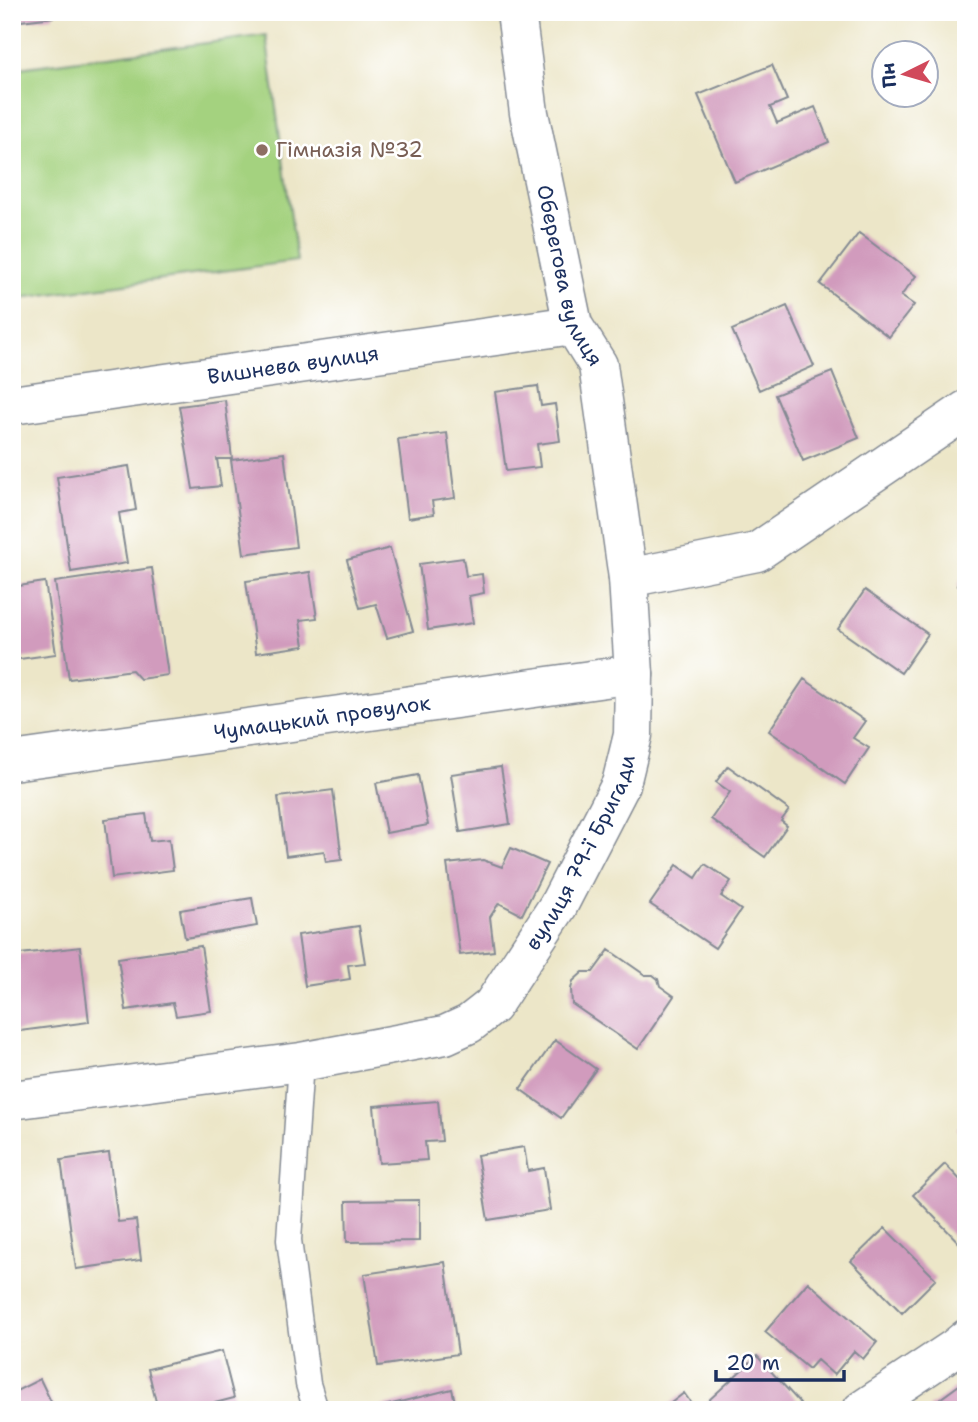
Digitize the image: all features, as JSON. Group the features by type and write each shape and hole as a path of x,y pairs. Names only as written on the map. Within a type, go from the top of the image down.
{"street":[{"name":"Оберегова вулиця","path":"516,12 529,113 573,325 598,365 628,578"},
{"name":"Вишнева вулиця","path":"12,405 573,325"},
{"path":"628,578 757,552 966,410"},
{"name":"вулиця 79-ї Бригади","path":"12,1100 301,1062 445,1035 469,1024 492,1006 558,906 621,784 634,735 634,674 628,578"},
{"name":"Чумацький провулок","path":"12,761 634,674"},
{"path":"862,1410 966,1339"}],"lane":[{"path":"301,1062 289,1240 308,1384 316,1410"}],"green space":[{"path":"266,35 297,261 12,299 12,69"}],"building":[{"path":"12,12 53,12 53,17 12,22"},
{"path":"772,65 787,100 770,107 777,123 815,107 829,142 735,182 698,95"},
{"path":"859,233 916,276 901,296 914,305 889,337 820,284"},
{"path":"787,306 814,366 759,390 732,330"},
{"path":"832,372 859,438 803,461 775,395"},
{"path":"538,386 541,406 555,404 560,441 537,444 540,467 506,471 495,392"},
{"path":"225,400 232,459 217,459 221,486 193,489 179,406"},
{"path":"447,433 455,498 432,501 434,514 408,518 398,439"},
{"path":"284,453 296,547 244,554 231,460"},
{"path":"129,466 136,510 119,513 127,563 71,572 57,477"},
{"path":"390,548 413,631 387,638 376,604 360,608 347,560"},
{"path":"463,558 466,576 482,574 484,593 469,596 473,623 428,630 419,564"},
{"path":"152,568 168,675 140,679 132,670 69,679 55,582"},
{"path":"310,572 317,618 300,620 304,646 256,653 246,581"},
{"path":"966,575 966,592 957,585"},
{"path":"45,582 56,654 12,660 12,587"},
{"path":"865,590 928,634 901,673 838,629"},
{"path":"804,679 865,721 853,738 869,748 845,784 769,731"},
{"path":"728,766 789,810 781,821 787,826 765,857 711,819 730,792 716,782"},
{"path":"501,767 510,824 460,832 451,774"},
{"path":"418,775 428,825 386,833 376,783"},
{"path":"333,790 342,860 326,862 324,851 286,856 278,797"},
{"path":"146,814 150,841 169,839 173,870 112,878 105,819"},
{"path":"511,848 547,864 522,915 499,903 490,917 494,951 460,955 447,864 483,860 502,867"},
{"path":"705,864 731,881 721,896 741,910 715,948 650,904 677,865 696,878"},
{"path":"252,898 257,926 185,938 180,910"},
{"path":"359,926 365,963 348,965 350,979 305,986 298,935"},
{"path":"201,946 211,1011 176,1016 173,1003 126,1010 118,958"},
{"path":"80,947 89,1022 12,1032 12,955"},
{"path":"609,950 645,975 653,975 660,986 674,996 638,1049 572,1004 573,981 583,972 593,972"},
{"path":"555,1040 596,1069 561,1118 520,1089"},
{"path":"438,1101 442,1141 425,1142 427,1160 379,1163 374,1106"},
{"path":"966,1120 966,1138 957,1129"},
{"path":"524,1147 528,1171 544,1168 550,1210 488,1220 477,1155"},
{"path":"109,1153 118,1222 136,1220 141,1260 76,1269 61,1160"},
{"path":"945,1164 966,1186 966,1250 913,1195"},
{"path":"419,1200 419,1241 347,1242 346,1201"},
{"path":"885,1228 936,1279 902,1313 851,1261"},
{"path":"445,1262 458,1354 378,1366 364,1274"},
{"path":"808,1282 877,1342 863,1359 854,1351 834,1375 817,1360 809,1369 765,1332"},
{"path":"222,1351 234,1398 188,1410 158,1410 148,1369"},
{"path":"757,1356 800,1403 793,1410 717,1410 709,1400"},
{"path":"40,1379 55,1410 12,1410 12,1393"},
{"path":"966,1380 966,1410 931,1410 929,1407"},
{"path":"452,1389 457,1410 372,1410 372,1409"},
{"path":"684,1393 696,1410 662,1410"}],"place":[{"name":"Гімназія №32","path":"262,150"}]}
